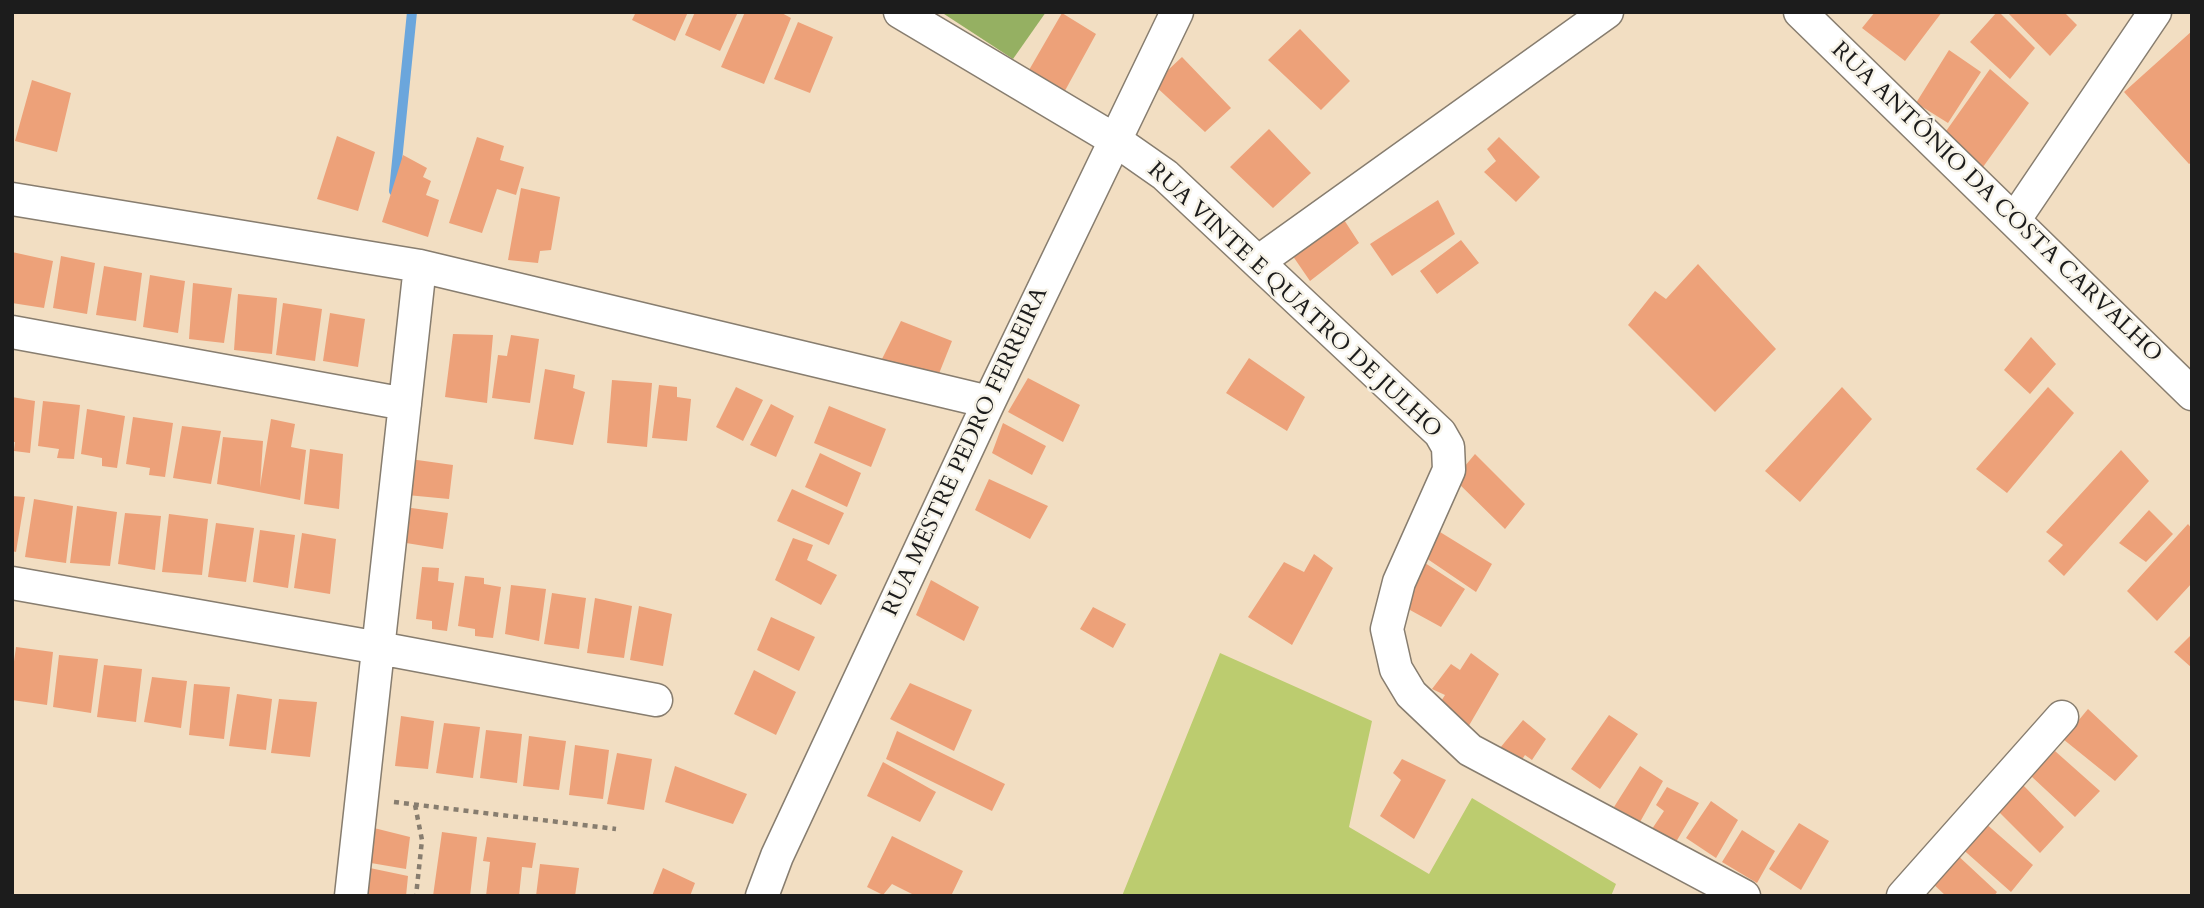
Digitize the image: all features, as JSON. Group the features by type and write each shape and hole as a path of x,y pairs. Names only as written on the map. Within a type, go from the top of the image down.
{"street":[{"name":"RUA VINTE E QUATRO DE JULHO","path":"900,12 1115,140 1165,175 1440,433 1448,447 1450,470 1399,582 1387,629 1396,669 1411,694 1470,750 1744,896"},
{"name":"RUA MESTRE PEDRO FERREIRA","path":"762,896 782,844 989,401 1177,12"},
{"path":"1258,262 1607,12"},
{"name":"RUA ANTÔNIO DA COSTA CARVALHO","path":"1800,12 2192,394"},
{"path":"2015,219 2155,12"},
{"path":"12,199 420,266 989,401"},
{"path":"351,896 420,266"},
{"path":"12,332 405,404"},
{"path":"12,583 656,700"},
{"path":"1903,896 2062,717"}],"path":[{"path":"362,798 615,830"},
{"path":"415,805 422,840 416,896"}],"green space":[{"path":"941,12 1046,12 1013,59"},
{"path":"1220,653 1372,721 1349,827 1429,874 1472,798 1616,884 1611,896 1122,896"}],"building":[{"path":"636,12 688,12 675,41 632,20"},
{"path":"695,12 738,12 720,51 685,35"},
{"path":"745,12 780,12 791,18 764,84 721,67"},
{"path":"1875,12 1942,12 1905,61 1862,28"},
{"path":"1997,12 2035,48 2010,79 1970,42"},
{"path":"2007,12 2064,12 2077,25 2050,56"},
{"path":"1062,13 1096,34 1061,98 1025,77"},
{"path":"798,22 833,37 810,93 774,79"},
{"path":"1300,29 1350,81 1321,110 1268,60"},
{"path":"2192,31 2192,162 2189,164 2124,92"},
{"path":"1949,50 1981,72 1948,123 1916,103"},
{"path":"1182,57 1231,108 1205,132 1153,84"},
{"path":"1990,69 2029,103 1983,167 1944,134"},
{"path":"32,80 71,93 57,152 15,141"},
{"path":"1269,129 1311,173 1273,208 1230,167"},
{"path":"337,136 375,152 358,211 317,199"},
{"path":"477,137 504,146 500,160 524,167 516,195 497,189 482,233 449,223"},
{"path":"1499,137 1540,177 1516,202 1484,172 1496,161 1487,149"},
{"path":"403,155 427,168 423,177 431,181 426,195 439,200 428,237 382,222"},
{"path":"521,188 560,197 551,250 540,251 538,263 508,260"},
{"path":"1438,200 1455,234 1392,276 1370,244"},
{"path":"1339,212 1359,243 1310,281 1288,249"},
{"path":"1461,240 1479,263 1437,294 1420,271"},
{"path":"12,252 53,261 44,308 12,303"},
{"path":"61,256 95,263 87,314 53,308"},
{"path":"1698,264 1776,349 1715,412 1628,325 1655,291 1666,299"},
{"path":"104,266 142,273 136,321 96,315"},
{"path":"150,275 185,281 178,333 143,327"},
{"path":"193,283 232,288 224,343 189,339"},
{"path":"238,294 277,298 272,354 234,350"},
{"path":"283,303 322,309 315,361 276,355"},
{"path":"330,313 365,319 358,367 323,361"},
{"path":"901,321 952,341 936,381 882,359"},
{"path":"453,334 493,335 487,403 445,397"},
{"path":"511,335 539,339 530,403 492,398 498,355 507,356"},
{"path":"2031,337 2056,364 2030,394 2004,370"},
{"path":"1249,358 1305,397 1287,431 1226,393"},
{"path":"545,369 575,375 573,388 585,392 573,445 534,439"},
{"path":"1028,378 1080,405 1063,442 1008,412"},
{"path":"612,380 652,383 647,447 607,443"},
{"path":"659,385 677,387 677,397 691,399 687,441 652,438"},
{"path":"736,387 763,400 743,441 716,427"},
{"path":"1842,387 1872,419 1800,502 1765,471"},
{"path":"2048,387 2074,413 2007,493 1976,469"},
{"path":"12,397 35,401 30,453 14,451"},
{"path":"43,401 80,405 74,459 57,458 59,449 38,446"},
{"path":"771,404 794,416 776,457 750,445"},
{"path":"829,406 886,429 871,467 814,443"},
{"path":"87,409 125,416 117,468 102,466 102,458 81,454"},
{"path":"133,417 173,423 165,477 149,475 150,468 126,464"},
{"path":"271,419 295,424 291,447 306,450 300,500 217,484 223,437 263,441 260,487"},
{"path":"1003,423 1046,446 1032,475 992,453"},
{"path":"182,426 221,431 211,484 173,478"},
{"path":"310,449 343,454 339,509 304,504"},
{"path":"2121,450 2149,481 2064,576 2048,561 2063,545 2046,532"},
{"path":"820,453 861,473 847,507 805,487"},
{"path":"1475,454 1525,504 1505,529 1454,479"},
{"path":"410,459 453,465 449,499 407,495"},
{"path":"989,479 1048,506 1030,539 975,510"},
{"path":"792,489 844,513 829,545 777,521"},
{"path":"12,496 25,497 16,552 12,551"},
{"path":"34,499 73,506 66,563 25,557"},
{"path":"77,506 117,512 110,566 70,563"},
{"path":"404,507 448,513 443,549 400,542"},
{"path":"2149,510 2173,534 2146,562 2119,543"},
{"path":"125,513 161,516 155,570 118,564"},
{"path":"169,514 208,519 202,575 162,572"},
{"path":"216,523 254,528 246,582 208,577"},
{"path":"2188,524 2192,529 2192,583 2157,621 2127,591"},
{"path":"260,530 295,535 288,588 253,582"},
{"path":"1440,532 1492,564 1476,592 1426,558"},
{"path":"302,533 336,539 330,594 294,588"},
{"path":"793,538 813,545 807,560 837,575 821,605 775,580"},
{"path":"1314,554 1333,568 1292,645 1248,617 1284,562 1304,572"},
{"path":"1425,563 1465,589 1441,627 1399,604"},
{"path":"422,567 439,568 438,581 454,583 447,631 432,629 432,621 416,619"},
{"path":"465,576 484,578 484,584 501,587 493,638 475,636 475,629 458,626"},
{"path":"931,580 979,607 964,641 916,615"},
{"path":"511,585 546,589 539,641 505,634"},
{"path":"552,593 586,598 579,649 544,644"},
{"path":"595,598 632,606 624,658 587,653"},
{"path":"639,606 672,614 663,666 630,660"},
{"path":"1093,607 1126,624 1113,648 1080,629"},
{"path":"771,617 815,637 799,671 757,650"},
{"path":"2192,634 2192,668 2174,652"},
{"path":"16,647 53,652 47,705 12,700"},
{"path":"1471,653 1499,674 1467,729 1436,709 1445,695 1432,689 1451,664 1460,670"},
{"path":"59,655 98,659 91,713 53,707"},
{"path":"104,665 142,669 136,722 97,717"},
{"path":"754,670 796,692 776,735 734,714"},
{"path":"152,677 187,681 181,728 144,722"},
{"path":"910,683 972,710 954,751 890,719"},
{"path":"194,684 230,687 224,739 189,735"},
{"path":"237,694 272,699 266,750 229,746"},
{"path":"279,699 317,702 310,757 271,753"},
{"path":"2088,709 2138,756 2115,781 2063,739"},
{"path":"1609,715 1638,734 1600,789 1571,769"},
{"path":"401,716 434,721 428,769 395,766"},
{"path":"1523,720 1546,739 1532,760 1525,755 1519,764 1500,748"},
{"path":"444,723 480,727 473,778 436,773"},
{"path":"486,730 522,734 517,783 480,778"},
{"path":"897,731 1005,784 992,811 886,759"},
{"path":"529,736 566,741 559,790 523,786"},
{"path":"575,745 609,750 603,799 569,795"},
{"path":"2055,751 2100,791 2075,817 2031,776"},
{"path":"617,753 652,759 644,810 607,804"},
{"path":"1402,759 1446,780 1414,839 1380,816 1401,780 1393,773"},
{"path":"883,762 936,792 920,822 867,796"},
{"path":"675,766 747,794 733,824 665,802"},
{"path":"1640,766 1663,781 1640,822 1614,807"},
{"path":"2022,784 2064,827 2040,853 1997,810"},
{"path":"1667,787 1699,803 1673,847 1650,832 1664,811 1656,805"},
{"path":"1711,801 1738,820 1716,858 1686,838"},
{"path":"1984,822 2033,865 2011,892 1959,846"},
{"path":"1799,823 1829,841 1801,890 1769,869"},
{"path":"370,827 410,837 406,869 371,863 373,850 366,848"},
{"path":"1742,830 1775,851 1757,883 1722,862"},
{"path":"442,832 477,837 470,896 433,896"},
{"path":"892,836 963,871 951,896 916,896 892,884 883,895 867,887"},
{"path":"487,837 536,843 532,868 522,867 519,896 486,896 490,862 483,861"},
{"path":"1954,852 1997,892 1994,896 1946,896 1929,880"},
{"path":"540,864 579,868 575,896 536,896"},
{"path":"365,867 408,876 406,896 361,894"},
{"path":"663,868 695,883 690,896 652,896"}],"waterway":[{"path":"394,191 412,12"}]}
